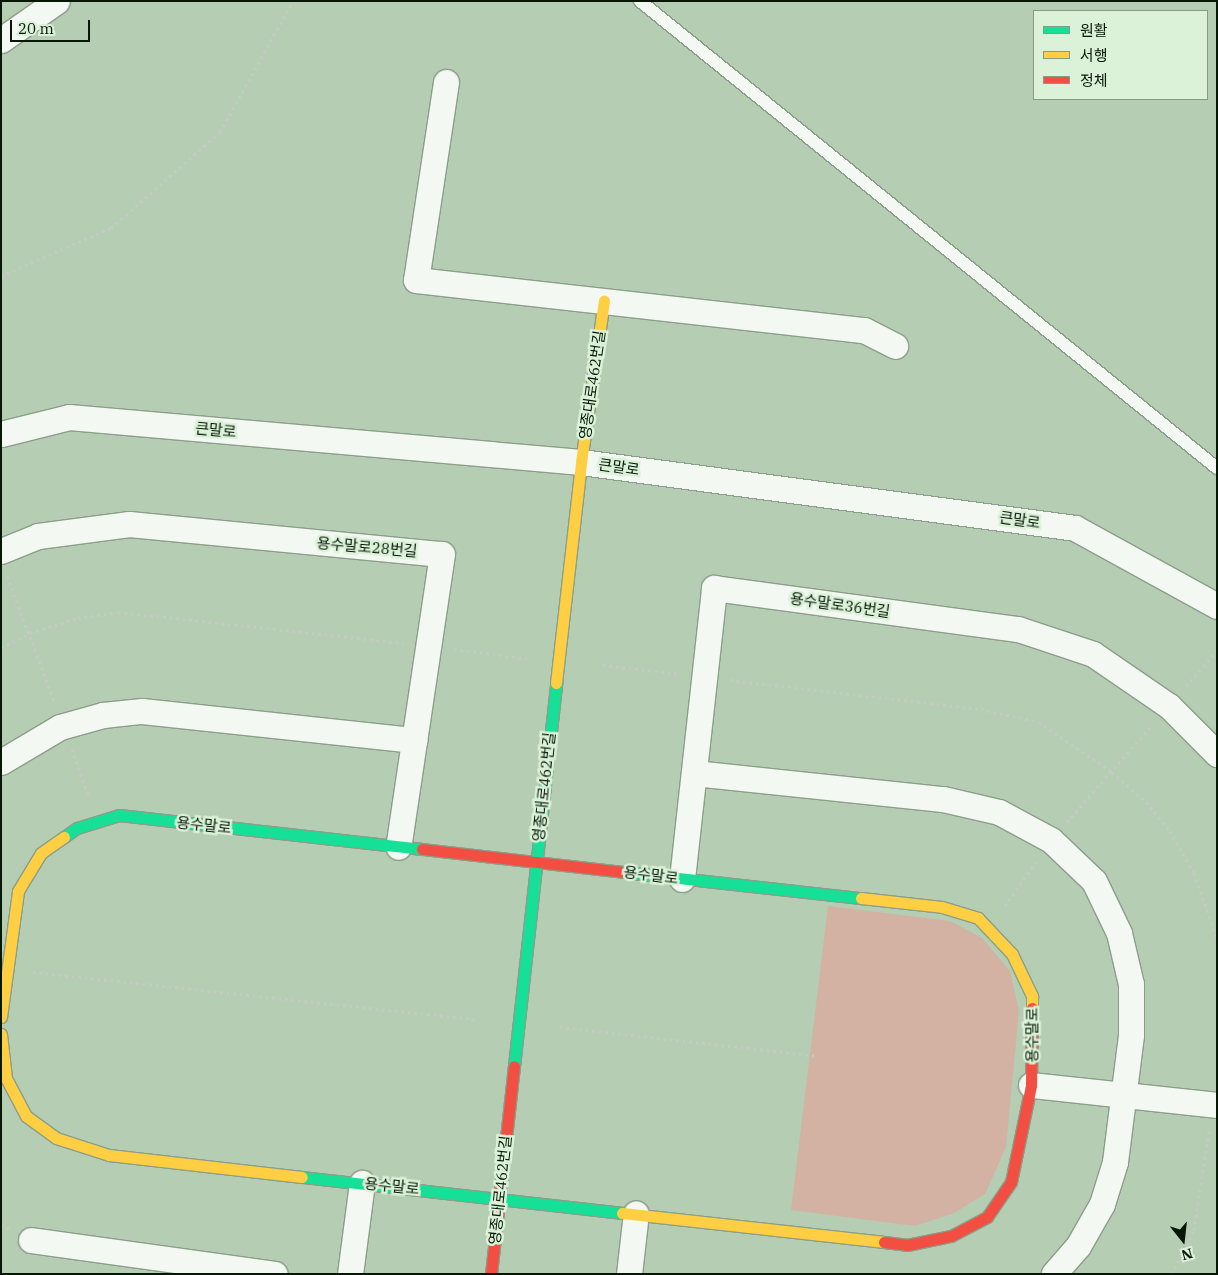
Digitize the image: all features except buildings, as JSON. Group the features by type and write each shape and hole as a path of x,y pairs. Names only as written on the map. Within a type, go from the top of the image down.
{"street":[{"path":"1,40 57,1"},
{"path":"446,82 416,280 864,330 895,346"},
{"name":"영종대로462번길","path":"491,1274 581,462 604,301"},
{"name":"큰말로","path":"1,434 69,417 581,462 1075,528 1217,606"},
{"name":"용수말로28번길","path":"3,561 38,536 129,524 442,554 398,847"},
{"name":"용수말로36번길","path":"682,879 714,588 1018,629 1094,654 1169,706 1217,754"},
{"path":"1,762 60,726 103,715 142,711 414,740"},
{"path":"694,773 943,799 999,812 1051,840 1094,881 1120,933 1131,984 1131,1035 1125,1095 1115,1162 1102,1204 1078,1246 1054,1274"},
{"name":"용수말로","path":"1,1017 4,969 18,891 41,853 77,828 119,816 942,908 978,918 1012,954 1032,996 1032,1085 1011,1182 986,1217 951,1236 907,1245 109,1155 56,1138 26,1116 6,1078 1,1034"},
{"path":"1032,1085 1215,1105"},
{"path":"350,1274 362,1183"},
{"path":"629,1274 636,1213"},
{"path":"31,1240 275,1274"}],"lane":[{"path":"640,1 1217,468"}],"path":[{"path":"1,276 111,228 220,132 293,1"},
{"path":"3,561 56,705"},
{"path":"1,648 30,633 78,618 118,612 530,659"},
{"path":"988,929 1051,840 1217,651"},
{"path":"603,665 981,709 1039,722 1112,772 1146,802 1170,831 1194,873 1217,938"},
{"path":"69,741 98,822"},
{"path":"4,969 476,1019"},
{"path":"560,1027 818,1056"},
{"path":"1172,1274 1194,1230 1215,1105"}],"shaded area":[{"path":"828,906 950,921 982,938 1010,971 1019,1011 1006,1147 985,1194 954,1213 915,1226 791,1210"}],"traffic: fast":[{"path":"514,1066 556,683"},
{"path":"64,837 77,828 119,815 422,849"},
{"path":"633,873 861,898"},
{"path":"302,1177 622,1213"}],"traffic: slow":[{"path":"556,683 581,462 604,301"},
{"path":"1,1017 18,891 41,853 64,837"},
{"path":"861,898 942,907 978,918 1012,954 1032,996 1032,1008"},
{"path":"1,1034 6,1078 26,1116 56,1138 109,1155 302,1177"},
{"path":"622,1213 884,1242"}],"traffic: jam":[{"path":"422,849 633,873"},
{"path":"884,1242 907,1245 951,1236 987,1217 1011,1182 1031,1085 1032,1008"},
{"path":"491,1274 514,1066"}]}
